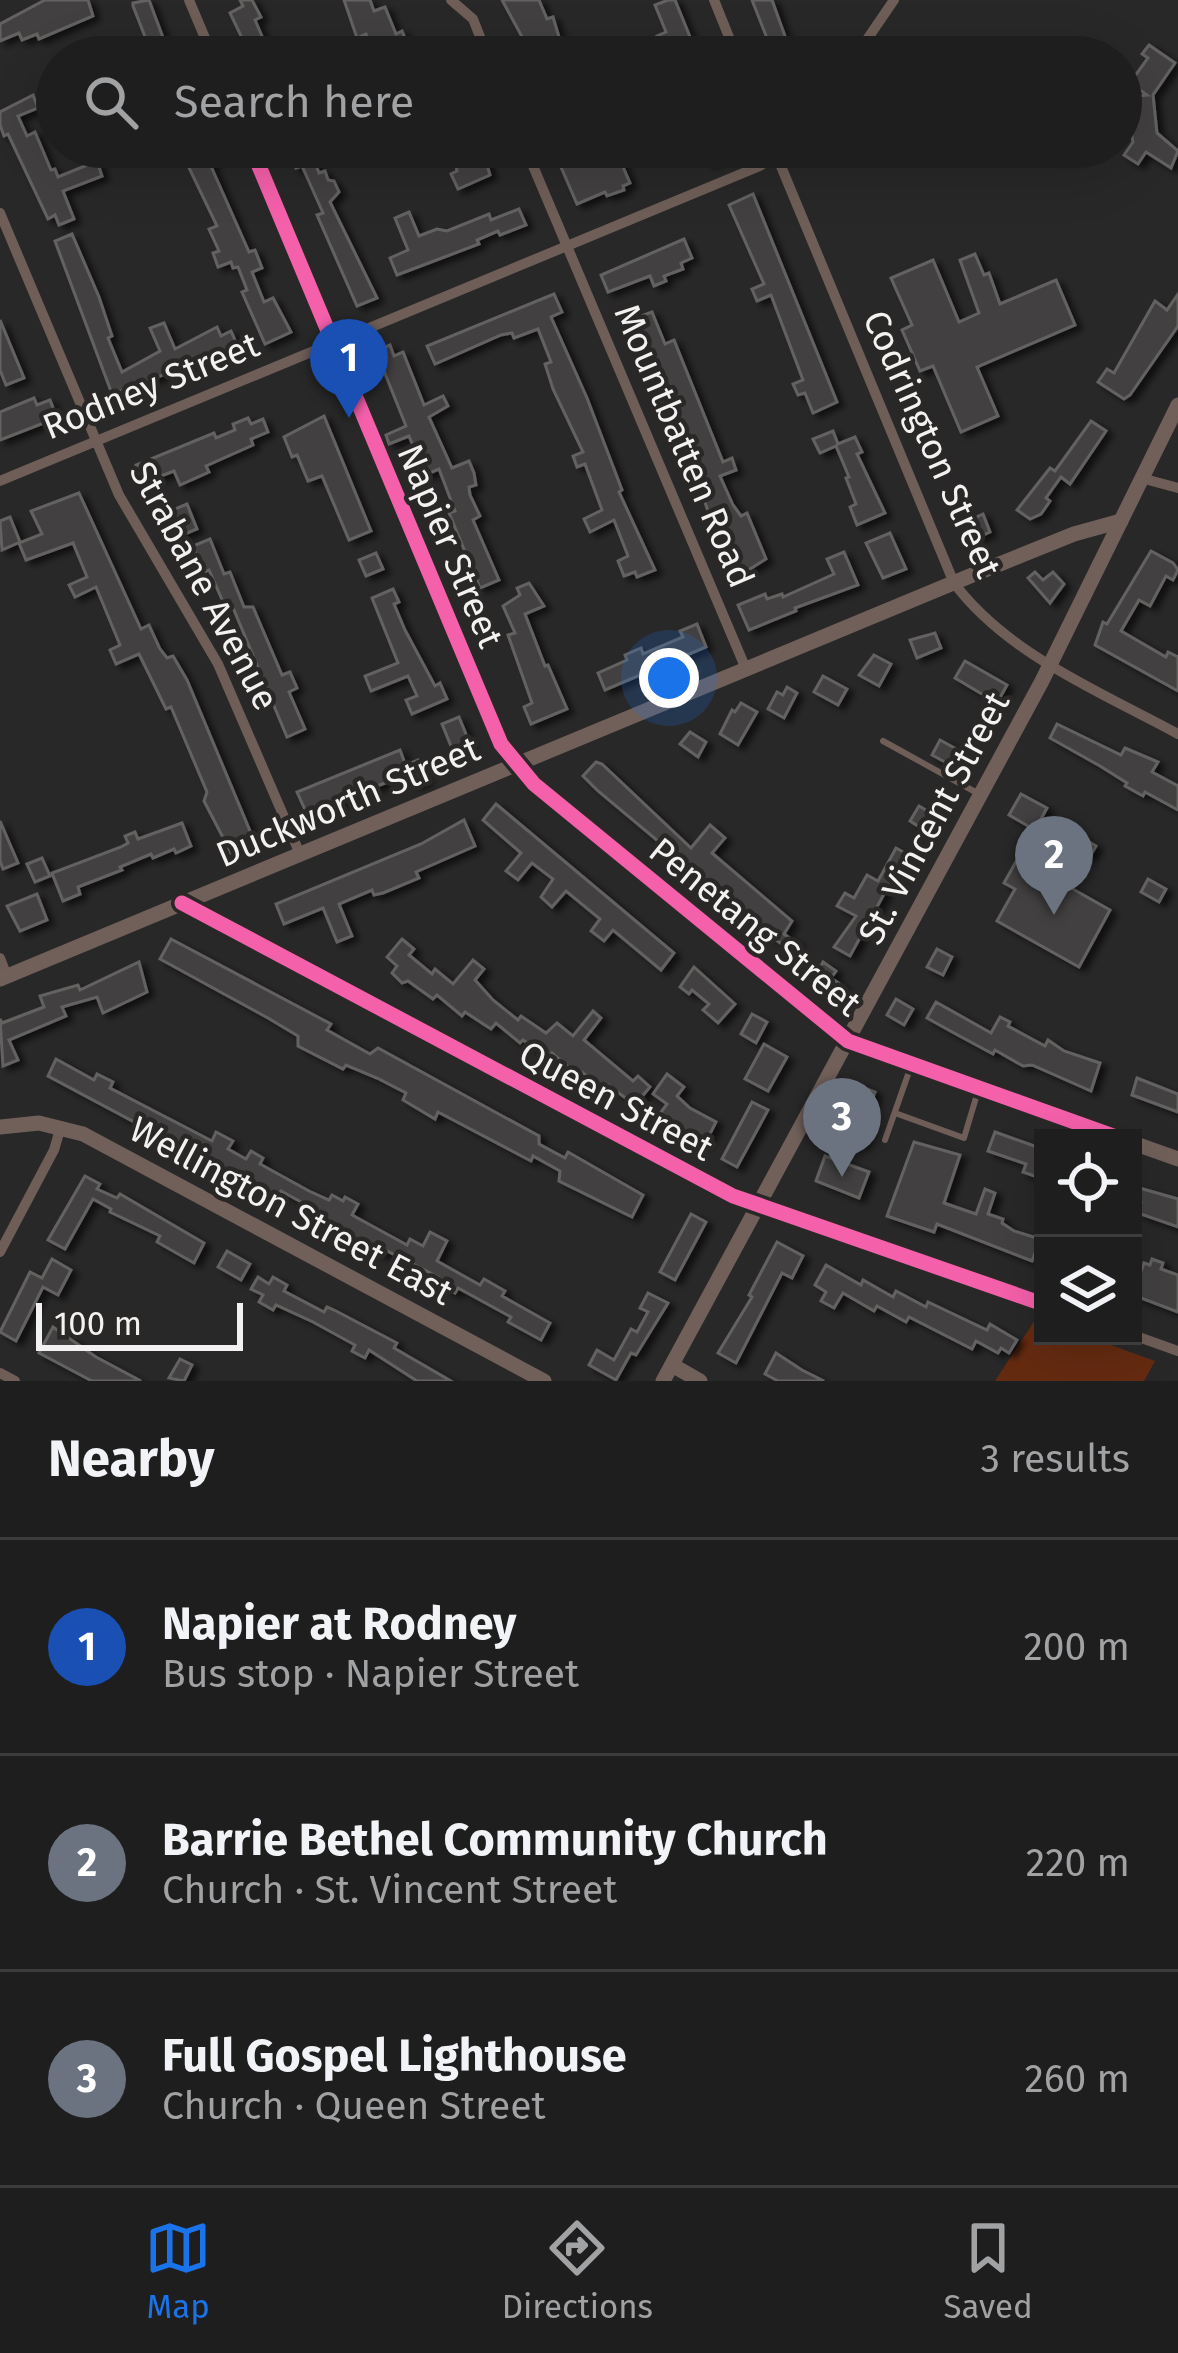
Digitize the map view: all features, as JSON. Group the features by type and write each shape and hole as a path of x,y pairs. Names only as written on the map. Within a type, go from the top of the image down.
{"main road":[{"name":"St. Vincent Street","path":"668,1373 1050,664 1178,405"},
{"name":"Duckworth Street","path":"4,977 954,583 1121,521"},
{"name":"Penetang Street","path":"518,764 534,784 848,1041 1094,1129"},
{"name":"Wellington Street East","path":"0,1127 39,1123 83,1134 544,1381"},
{"path":"1142,1146 1178,1159"},
{"path":"668,1373 700,1381"}],"street":[{"path":"189,0 204,36"},
{"path":"451,0 472,19 479,36"},
{"path":"714,0 729,36"},
{"path":"869,36 894,0"},
{"name":"Napier Street","path":"260,168 501,744 518,764"},
{"name":"Mountbatten Road","path":"534,168 746,669"},
{"name":"Rodney Street","path":"0,481 755,168"},
{"name":"Codrington Street","path":"786,168 954,583 1001,631 1050,664 1178,734"},
{"name":"Strabane Avenue","path":"0,213 138,532 218,664 300,854"},
{"path":"1141,478 1178,488"},
{"name":"Queen Street","path":"182,903 733,1196 1034,1301"},
{"path":"0,958 4,977"},
{"path":"0,1252 62,1126"},
{"path":"1142,1338 1178,1351"},
{"path":"0,1373 15,1381"}],"lane":[{"path":"883,741 980,795"},
{"path":"885,1140 911,1066"},
{"path":"895,1113 964,1138 978,1088"}],"shaded area":[{"path":"1034,1322 1034,1345 1111,1345 1155,1361 1144,1381 995,1381"}],"building":[{"path":"45,0 88,0 93,16 46,36 22,40 19,33 0,41 0,24"},
{"path":"149,0 162,36 145,36 133,3"},
{"path":"240,0 252,0 261,17 255,20 262,36 241,36 230,13 243,6"},
{"path":"344,0 370,0 374,11 385,7 396,34 402,31 404,36 366,34 356,36"},
{"path":"502,0 539,0 547,19 553,17 559,36 522,36"},
{"path":"675,0 690,36 657,36 666,32 655,5"},
{"path":"752,0 772,0 785,36 766,36"},
{"path":"1149,45 1175,63 1153,95 1157,133 1178,151 1171,168 1146,152 1142,158 1142,95 1147,95 1142,91 1142,66 1148,58 1142,54"},
{"path":"33,95 36,109 18,116 27,136 36,134 36,168 55,169 58,177 80,168 99,168 102,176 63,191 74,219 59,225 55,215 48,219 8,134 4,136 0,112"},
{"path":"189,168 212,168 249,252 255,250 262,268 252,272 264,302 273,298 291,332 265,344 242,292 247,290 238,267 233,268 231,262 218,267 213,253 219,251 209,229 217,226"},
{"path":"303,168 325,171 328,180 334,181 339,192 330,202 377,298 357,306 317,215 323,213"},
{"path":"488,168 490,175 458,189 451,174"},
{"path":"561,168 623,168 630,183 624,190 577,204"},
{"path":"753,194 837,402 813,413 805,393 798,395 793,384 803,380 771,295 757,301 752,289 764,284 729,205"},
{"path":"519,209 526,225 500,235 498,231 477,240 479,244 397,275 390,258 408,250 395,218 409,212 419,236"},
{"path":"72,234 99,297 122,372 160,351 150,328 164,323 175,349 217,327 221,336 231,331 238,347 112,394 55,241"},
{"path":"684,239 692,258 681,263 683,269 664,276 666,281 654,286 650,276 608,292 601,275"},
{"path":"975,254 984,275 989,273 1000,304 1056,280 1075,325 977,367 998,416 961,432 933,366 920,371 902,330 912,325 891,278 933,260 959,322 979,313 960,260"},
{"path":"554,294 562,312 551,317 587,398 619,492 655,570 637,577 635,572 624,576 618,561 628,556 614,520 590,532 584,519 602,510 585,464 577,467 573,456 583,452 553,389 545,364 551,362 538,329 514,338 512,333 501,335 435,364 427,346"},
{"path":"1178,294 1178,326 1130,395 1124,399 1098,382 1107,369 1114,373 1155,301 1167,310"},
{"path":"652,312 665,344 674,340 723,462 732,458 736,470 720,476 741,516 747,513 766,559 742,574 714,515 710,517 684,441 654,385 659,383 633,319"},
{"path":"0,320 24,378 6,385 0,370"},
{"path":"390,345 394,356 403,352 424,405 443,396 448,406 429,417 452,468 469,461 474,473 476,485 469,487 470,495 480,516 473,520 499,580 480,588 449,513 455,511 439,469 425,475 409,436 389,444 386,435 406,426 376,351"},
{"path":"34,398 37,405 50,400 57,418 0,440 0,412"},
{"path":"324,416 371,531 349,540 322,476 308,481 284,437"},
{"path":"248,418 251,424 263,419 268,432 251,439 253,445 206,466 209,472 180,485 174,471 143,483 136,465 214,433 216,438"},
{"path":"1091,421 1106,431 1070,484 1061,477 1041,514 1030,519 1017,510 1050,468 1055,471"},
{"path":"833,431 838,444 855,437 862,452 857,454 885,513 857,525 850,507 856,504 849,477 836,446 820,453 813,439"},
{"path":"79,493 141,629 149,625 160,649 167,658 173,656 187,680 255,843 231,853 204,801 207,792 171,707 166,709 139,654 116,664 110,650 120,645 96,587 75,597 69,585 87,577 73,543 26,560 19,543 42,534 31,511"},
{"path":"187,504 197,529 180,536 170,511"},
{"path":"983,514 990,532 974,539 966,522"},
{"path":"10,517 20,542 2,550 0,521"},
{"path":"890,533 906,569 883,578 866,543"},
{"path":"210,539 244,607 253,607 282,675 290,672 297,688 289,692 305,729 287,737 231,603 224,604 209,570 203,573 193,546"},
{"path":"1151,551 1178,570 1173,580 1166,576 1150,606 1139,600 1121,631 1166,657 1168,652 1178,657 1178,691 1095,645 1103,622 1107,624"},
{"path":"844,552 858,585 749,630 738,605 765,594 767,599 783,597 834,574 827,559"},
{"path":"376,553 383,569 366,576 359,560"},
{"path":"1035,572 1043,580 1053,572 1064,584 1050,603 1028,578"},
{"path":"529,583 544,606 525,614 567,709 531,724 524,707 532,703 508,635 515,633 503,606 520,595 517,588"},
{"path":"393,589 405,630 447,699 412,714 406,700 417,696 408,676 371,691 365,676 398,663 372,598"},
{"path":"697,624 706,647 605,690 598,673 641,648 643,654 683,637 680,631"},
{"path":"935,633 941,648 917,658 910,640"},
{"path":"874,655 891,664 879,686 859,675"},
{"path":"965,661 1007,685 997,703 955,678"},
{"path":"823,676 847,689 838,705 814,692"},
{"path":"787,687 797,693 784,718 768,709 777,692 783,695"},
{"path":"741,703 757,712 738,745 720,734"},
{"path":"459,717 470,744 453,751 442,724"},
{"path":"1057,724 1121,755 1125,748 1158,762 1152,772 1178,786 1178,810 1125,786 1127,783 1050,738"},
{"path":"690,732 706,742 698,757 680,744"},
{"path":"940,740 962,752 954,767 932,755"},
{"path":"400,750 409,774 361,792 359,788 342,801 307,814 297,792"},
{"path":"418,760 426,780 414,785 406,765"},
{"path":"596,762 691,848 710,825 725,838 712,853 792,921 784,934 798,944 792,953 598,791 583,776"},
{"path":"1021,794 1047,808 1035,830 1009,815"},
{"path":"496,804 674,953 661,970 613,930 604,941 591,931 600,919 566,891 552,907 541,897 553,879 532,863 518,880 506,871 521,853 483,820"},
{"path":"919,806 933,814 924,830 910,821"},
{"path":"464,820 475,846 416,872 419,878 339,904 352,936 337,942 323,908 284,924 276,904 421,844"},
{"path":"0,821 18,863 3,869 0,861"},
{"path":"182,823 191,846 153,858 151,854 120,867 122,870 78,887 80,894 63,901 52,873 121,847 128,843 125,836 135,832 138,839"},
{"path":"1079,836 1096,846 1089,858 1072,849"},
{"path":"896,848 914,858 903,878 895,874 850,956 834,947 856,916 837,906 845,893 854,898 867,875 878,881"},
{"path":"42,858 50,876 35,882 27,864"},
{"path":"1018,858 1110,910 1079,967 997,921 1015,889 1004,883"},
{"path":"1148,879 1166,889 1159,902 1141,892"},
{"path":"37,894 47,920 20,931 7,906"},
{"path":"171,939 331,1024 327,1030 370,1054 378,1048 539,1136 539,1144 565,1158 568,1152 643,1195 632,1217 559,1181 560,1171 533,1156 531,1161 438,1112 435,1119 403,1100 406,1093 298,1046 298,1036 160,959"},
{"path":"402,939 414,949 409,955 453,984 473,960 484,969 475,980 493,1000 518,1020 521,1016 546,1033 557,1023 573,1036 593,1011 601,1018 584,1040 633,1081 638,1076 650,1087 635,1105 608,1085 605,1089 579,1070 576,1074 552,1053 548,1058 523,1040 520,1043 496,1023 491,1029 465,1012 462,1016 437,995 433,999 408,981 402,983 392,973 397,966 387,957"},
{"path":"937,949 952,957 943,975 927,967"},
{"path":"139,962 147,992 103,1013 97,997 62,1007 66,1016 9,1040 18,1060 3,1066 0,1019 2,1023 44,1007 40,996 78,985 80,990"},
{"path":"823,962 836,971 831,978 843,986 831,998 811,984"},
{"path":"694,967 735,1004 718,1023 703,1010 709,1004 680,987"},
{"path":"896,999 913,1009 904,1025 887,1015"},
{"path":"936,1002 991,1033 1000,1017 1045,1046 1048,1040 1100,1063 1091,1091 1032,1065 1023,1066 995,1050 993,1054 927,1018"},
{"path":"752,1014 767,1022 756,1043 741,1034"},
{"path":"764,1044 787,1057 768,1091 745,1079"},
{"path":"56,1059 94,1080 97,1074 113,1082 110,1088 212,1141 216,1132 233,1141 228,1149 246,1159 251,1151 263,1158 260,1164 309,1191 329,1200 332,1195 343,1201 345,1197 358,1204 352,1215 407,1245 410,1239 423,1246 430,1232 447,1241 437,1261 480,1285 484,1279 505,1291 502,1296 550,1323 541,1340 458,1288 455,1293 435,1283 438,1277 385,1250 382,1255 330,1226 332,1222 281,1191 277,1198 48,1076"},
{"path":"667,1074 684,1087 677,1096 716,1122 705,1144 695,1143 668,1122 665,1126 656,1119 667,1104 653,1094"},
{"path":"1137,1078 1178,1094 1178,1112 1132,1095"},
{"path":"857,1085 875,1092 862,1126 867,1128 861,1144 825,1130 833,1111 845,1116"},
{"path":"752,1102 768,1110 737,1167 722,1159"},
{"path":"995,1132 1034,1146 1034,1176 1023,1172 1026,1164 988,1151"},
{"path":"914,1142 960,1155 944,1203 976,1214 985,1189 995,1193 988,1214 1034,1237 1034,1256 1032,1261 937,1224 934,1232 887,1216"},
{"path":"825,1156 869,1172 859,1198 816,1181"},
{"path":"85,1176 100,1184 97,1189 117,1198 120,1194 204,1243 194,1263 157,1242 160,1236 93,1199 65,1249 48,1240"},
{"path":"1142,1189 1178,1199 1178,1227 1142,1214"},
{"path":"691,1214 706,1222 675,1280 660,1272"},
{"path":"777,1242 803,1256 792,1278 782,1273 736,1363 718,1353 752,1297"},
{"path":"227,1251 250,1264 241,1280 218,1267"},
{"path":"52,1259 71,1270 58,1295 43,1287 16,1341 0,1332 30,1272 42,1278"},
{"path":"1152,1259 1163,1263 1161,1269 1178,1275 1178,1312 1142,1298 1142,1269 1144,1263 1150,1265"},
{"path":"826,1265 861,1285 863,1280 893,1297 896,1291 926,1307 928,1302 987,1330 990,1324 1017,1340 1009,1353 1001,1348 998,1353 976,1341 972,1349 909,1317 906,1322 877,1306 874,1311 843,1293 834,1308 821,1301 826,1292 815,1285"},
{"path":"258,1277 269,1284 273,1277 287,1285 284,1291 397,1343 394,1348 451,1381 417,1381 369,1350 365,1358 352,1351 355,1345 313,1322 276,1305 273,1310 259,1302 263,1295 251,1289"},
{"path":"648,1293 668,1303 616,1380 589,1365 597,1350 614,1360 631,1329 637,1332 648,1312 640,1308"},
{"path":"53,1327 141,1381 92,1381 39,1353"},
{"path":"776,1353 824,1381 778,1381 765,1374"},
{"path":"180,1359 192,1365 184,1381 169,1378"}],"cycle path":[{"path":"260,168 501,744 534,784 848,1041 1094,1129"},
{"path":"182,903 733,1196 1034,1301"}],"place":[{"name":"Napier at Rodney","path":"349,418"},
{"name":"Barrie Bethel Community Church","path":"1054,915"},
{"name":"Full Gospel Lighthouse","path":"842,1177"}]}
